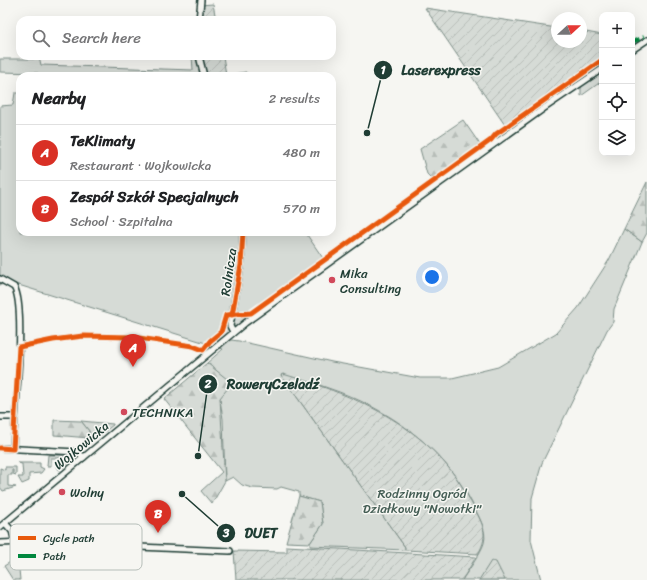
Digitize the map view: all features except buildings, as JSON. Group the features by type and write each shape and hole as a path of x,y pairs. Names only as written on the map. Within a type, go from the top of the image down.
{"street":[{"path":"199,16 201,0"},
{"path":"635,48 647,40"},
{"path":"200,60 203,72"},
{"name":"Wojkowicka","path":"0,527 233,332 532,117 599,71"},
{"name":"Rolnicza","path":"233,332 230,326 241,265 243,236"},
{"path":"0,279 14,287 18,296 19,347 13,449"},
{"path":"0,417 14,417"},
{"path":"0,448 77,452 84,457"},
{"path":"5,523 10,529"},
{"path":"0,543 10,542"},
{"path":"142,547 230,551"}],"green space":[{"path":"213,4 215,16 199,16 200,5"},
{"path":"425,8 551,27 551,48 587,48 587,32 599,34 599,65 507,128"},
{"path":"0,59 40,60 41,65 193,70 192,60 200,60 203,72 0,72"},
{"path":"200,60 224,60 226,72 203,72"},
{"path":"599,75 599,83 581,96 581,86"},
{"path":"16,93 16,236 308,236 327,264 226,338 223,337 231,340 332,362 420,378 452,378 498,367 556,333 578,308 609,260 624,229 642,242 614,309 613,322 607,330 542,463 532,498 531,540 541,580 462,580 484,543 485,533 472,503 446,464 430,447 412,432 392,418 372,407 350,396 322,386 281,375 405,547 405,550 310,546 310,543 323,524 320,502 299,496 299,492 281,487 277,489 252,488 242,485 233,477 225,481 223,419 215,368 207,363 223,349 212,345 206,349 209,344 12,283 0,285 0,106 13,105"},
{"path":"463,120 481,146 433,180 427,174 420,149"},
{"path":"647,182 647,233 642,242 624,229"},
{"path":"207,363 232,383 220,398 225,481 212,504 201,491 222,472 164,399"},
{"name":"Rodzinny Ogród Działkowy \"Nowotki\"","path":"283,374 340,393 366,405 392,419 415,435 437,454 456,477 481,523 484,540 478,554 405,550 405,547 281,375"},
{"path":"54,420 81,421 89,431 89,438 54,435"},
{"path":"81,421 113,425 95,439 89,438 89,431"},
{"path":"48,455 74,455 71,461 59,470 57,466 63,466 62,458 51,458 51,466 47,466"},
{"path":"18,463 40,463 40,467 44,469 41,473 29,474 29,481 22,484 18,477 23,477 22,464"},
{"path":"5,467 16,467 16,475 13,474 12,470 12,475 8,475 8,486 16,487 3,491 0,487 0,468 5,470"},
{"path":"299,496 320,502 323,524 310,543 286,542"},
{"name":"Rodzinny Ogród Działkowy \"Nowotki\"","path":"287,546 476,557 462,580 236,580 234,551 287,552"},
{"path":"491,561 496,562 505,580 479,580"},
{"path":"10,562 10,570 19,570 20,580 13,580 4,566"}],"marked path":[{"path":"635,41 644,37"}],"cycle path":[{"path":"0,448 13,449 19,347 83,336 132,337 193,346 203,350 210,341 221,332 226,315 251,313 491,140 496,134 599,62"},
{"path":"232,315 241,265 243,236"}],"place":[{"name":"Laserexpress","path":"367,133"},
{"name":"Mika Consulting","path":"332,280"},
{"name":"TeKlimaty","path":"133,367"},
{"name":"TECHNIKA","path":"124,412"},
{"name":"RoweryCzeladź","path":"198,456"},
{"name":"Wolny","path":"62,492"},
{"name":"DUET","path":"182,494"},
{"name":"Zespół Szkół Specjalnych","path":"158,533"}]}
